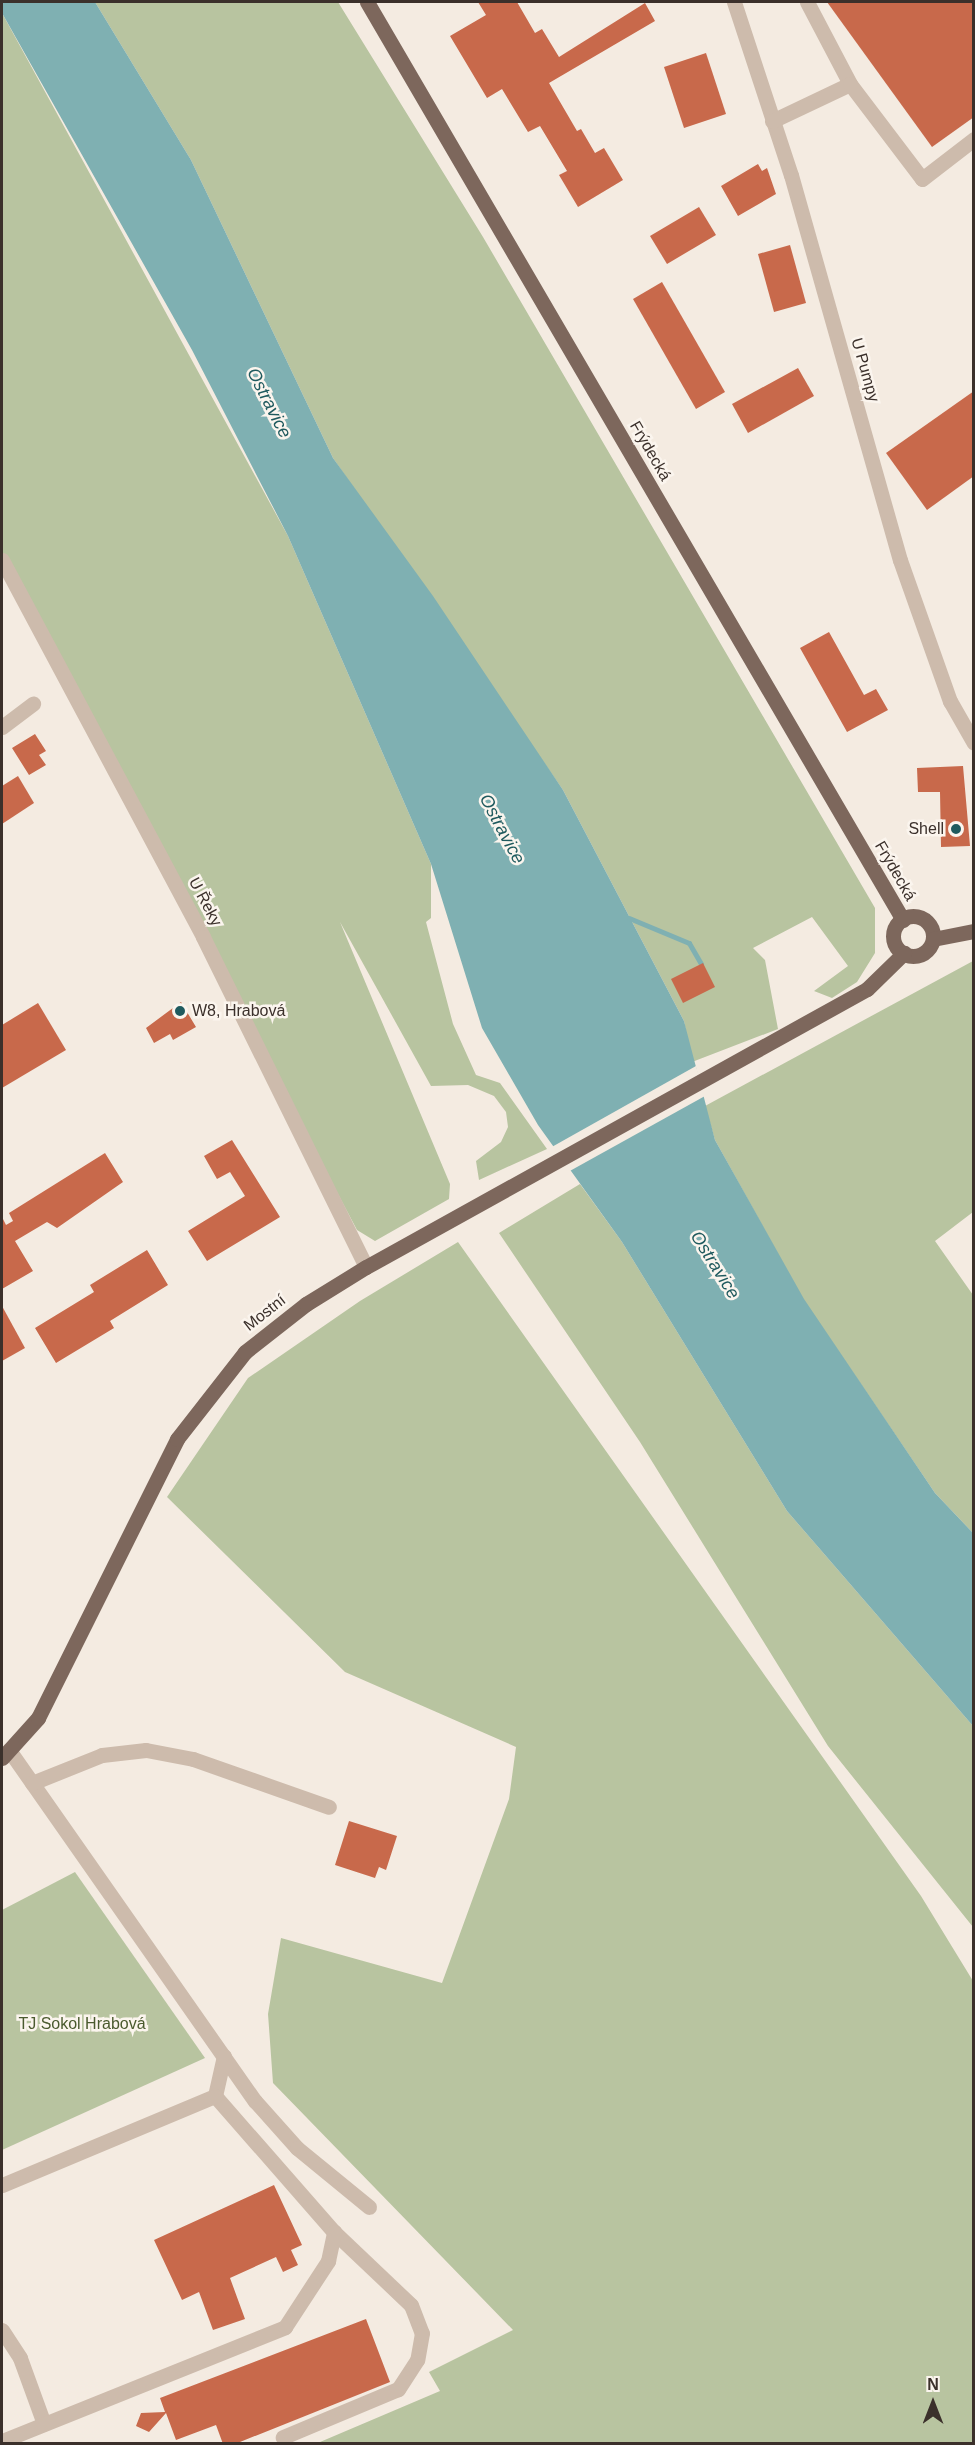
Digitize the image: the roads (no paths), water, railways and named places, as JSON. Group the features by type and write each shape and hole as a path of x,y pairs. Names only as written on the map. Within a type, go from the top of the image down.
{"main road":[{"name":"Frýdecká","path":"367,2 903,920"},
{"path":"933,939 925,920 903,920 894,935 904,953 922,954 933,939 974,932"},
{"name":"Mostní","path":"5,1754 38,1718 177,1439 208,1395 244,1352 306,1304 366,1267 867,989 904,953"}],"street":[{"name":"U Pumpy","path":"734,2 772,121 900,560 950,700 974,744"},
{"path":"807,2 850,84 922,179 974,139"},
{"path":"772,121 850,84"},
{"name":"U Řeky","path":"2,560 203,937 366,1267"},
{"path":"2,728 33,704"},
{"path":"32,1783 102,1755 146,1750 193,1759 329,1807"},
{"path":"5,1754 32,1783 224,2056 297,2148 369,2207"},
{"path":"215,2096 224,2056"},
{"path":"2,2185 215,2096"},
{"path":"215,2096 334,2232 411,2305 422,2333 417,2360 398,2389 283,2437"},
{"path":"2,2441 285,2327 328,2261 334,2232"},
{"path":"2,2330 20,2358 44,2424"}],"water":[{"name":"Ostravice","path":"2,2 95,2 191,160 333,458 433,596 563,790 684,1021 715,1140 804,1299 935,1493 973,1533 973,1726 787,1511 622,1242 538,1125 482,1028 431,864 288,536 192,350 2,13"}],"waterway":[{"path":"629,918 689,943 701,964"}],"place":[{"name":"Shell","path":"956,829"},
{"name":"W8, Hrabová","path":"180,1011"}],"park label":[{"name":"TJ Sokol Hrabová","path":"82,2024"}]}
